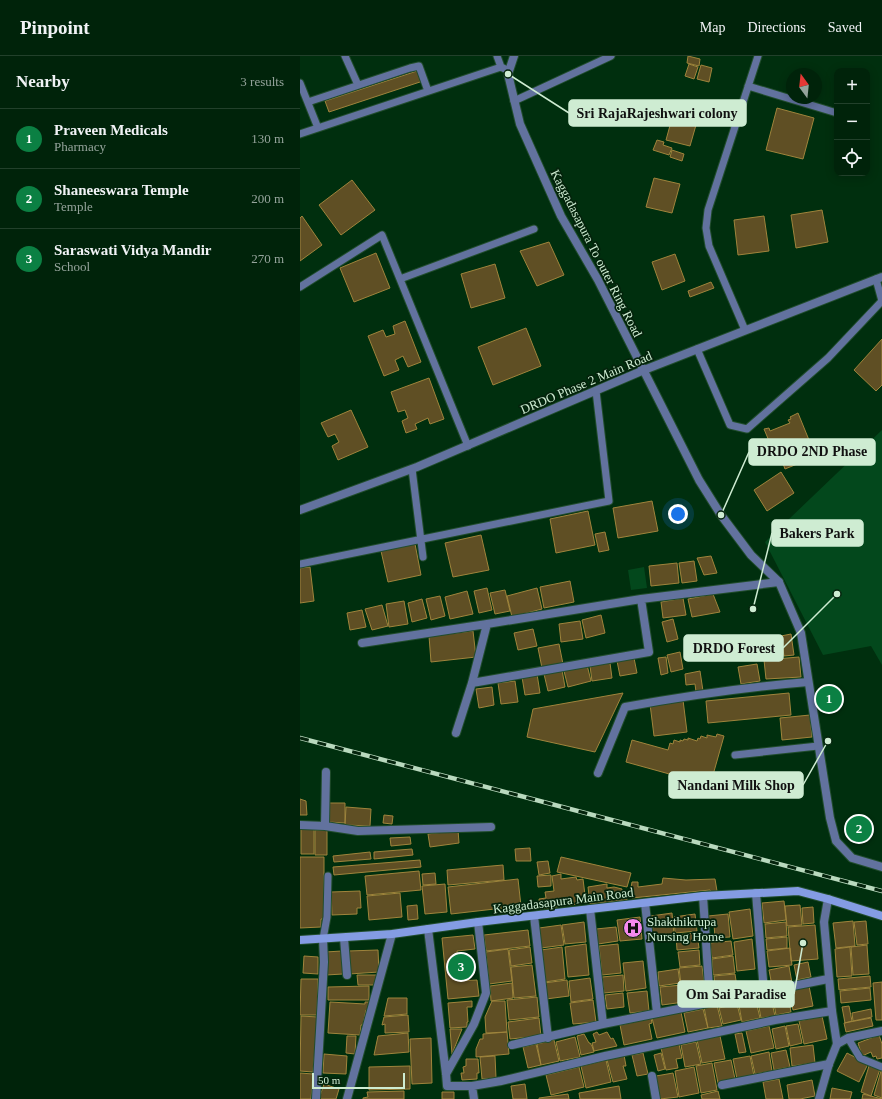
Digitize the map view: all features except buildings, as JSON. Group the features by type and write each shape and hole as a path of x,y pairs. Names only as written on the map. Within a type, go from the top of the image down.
{"main road":[{"name":"Kaggadasapura Main Road","path":"300,940 392,934 478,922 703,896 798,891 882,916"}],"street":[{"name":"Kaggadasapura To outer Ring Road","path":"514,56 505,69 508,74 520,124 561,216 598,280 699,480 751,555 779,582"},
{"name":"DRDO Phase 2 Main Road","path":"300,510 412,469 644,370 879,278"},
{"path":"362,643 641,599 779,582 801,633 830,818 836,841 852,858 882,867"},
{"path":"472,683 649,652 641,599"},
{"path":"456,733 472,683 487,624"},
{"path":"598,773 624,707 670,699 808,682"},
{"path":"325,826 326,772"},
{"path":"300,825 325,826 358,831 491,827"},
{"path":"756,893 764,992"},
{"path":"703,896 710,1002"},
{"path":"819,1099 829,1064 837,1044 828,979 824,922 828,899"},
{"path":"645,903 657,1013"},
{"path":"590,909 603,1024"},
{"path":"534,916 548,1038"},
{"path":"446,1074 474,1024 486,993 478,922"},
{"path":"428,929 447,1086 472,1086 775,1020 832,1011"},
{"path":"347,1099 392,934"},
{"path":"344,938 347,975"},
{"path":"316,1099 324,962 323,939"},
{"path":"512,1045 548,1038 603,1024 828,979"},
{"path":"837,1044 848,1038 882,1031"},
{"path":"722,1085 829,1064"},
{"path":"652,1076 656,1099"},
{"path":"472,1086 474,1099"}],"lane":[{"path":"345,56 358,85"},
{"path":"300,134 428,91 505,69 497,56"},
{"path":"514,101 611,56"},
{"path":"745,330 710,246 706,228 708,210 758,56"},
{"path":"308,102 419,66 428,91"},
{"path":"300,83 318,128"},
{"path":"748,86 834,112"},
{"path":"400,279 534,229"},
{"path":"300,287 382,235 468,446"},
{"path":"697,349 730,425 746,429 828,358 882,301 879,278"},
{"path":"300,564 609,500 596,390"},
{"path":"412,469 424,557"},
{"path":"735,755 818,746"},
{"path":"323,939 327,918 328,876"},
{"path":"848,1038 860,1058 882,1067"}],"green space":[{"path":"882,430 882,665 871,646 823,655 765,542"},
{"path":"644,567 647,588 631,590 628,570"}],"railway":[{"path":"300,738 882,891"}],"place":[{"name":"Sri RajaRajeshwari colony","path":"508,74"},
{"name":"DRDO 2ND Phase","path":"721,515"},
{"name":"DRDO Forest","path":"837,594"},
{"name":"Bakers Park","path":"753,609"},
{"name":"Praveen Medicals","path":"829,699"},
{"name":"Nandani Milk Shop","path":"828,741"},
{"name":"Shaneeswara Temple","path":"859,829"},
{"name":"Shakthikrupa Nursing Home","path":"633,928"},
{"name":"Om Sai Paradise","path":"803,943"},
{"name":"Saraswati Vidya Mandir","path":"461,967"}]}
